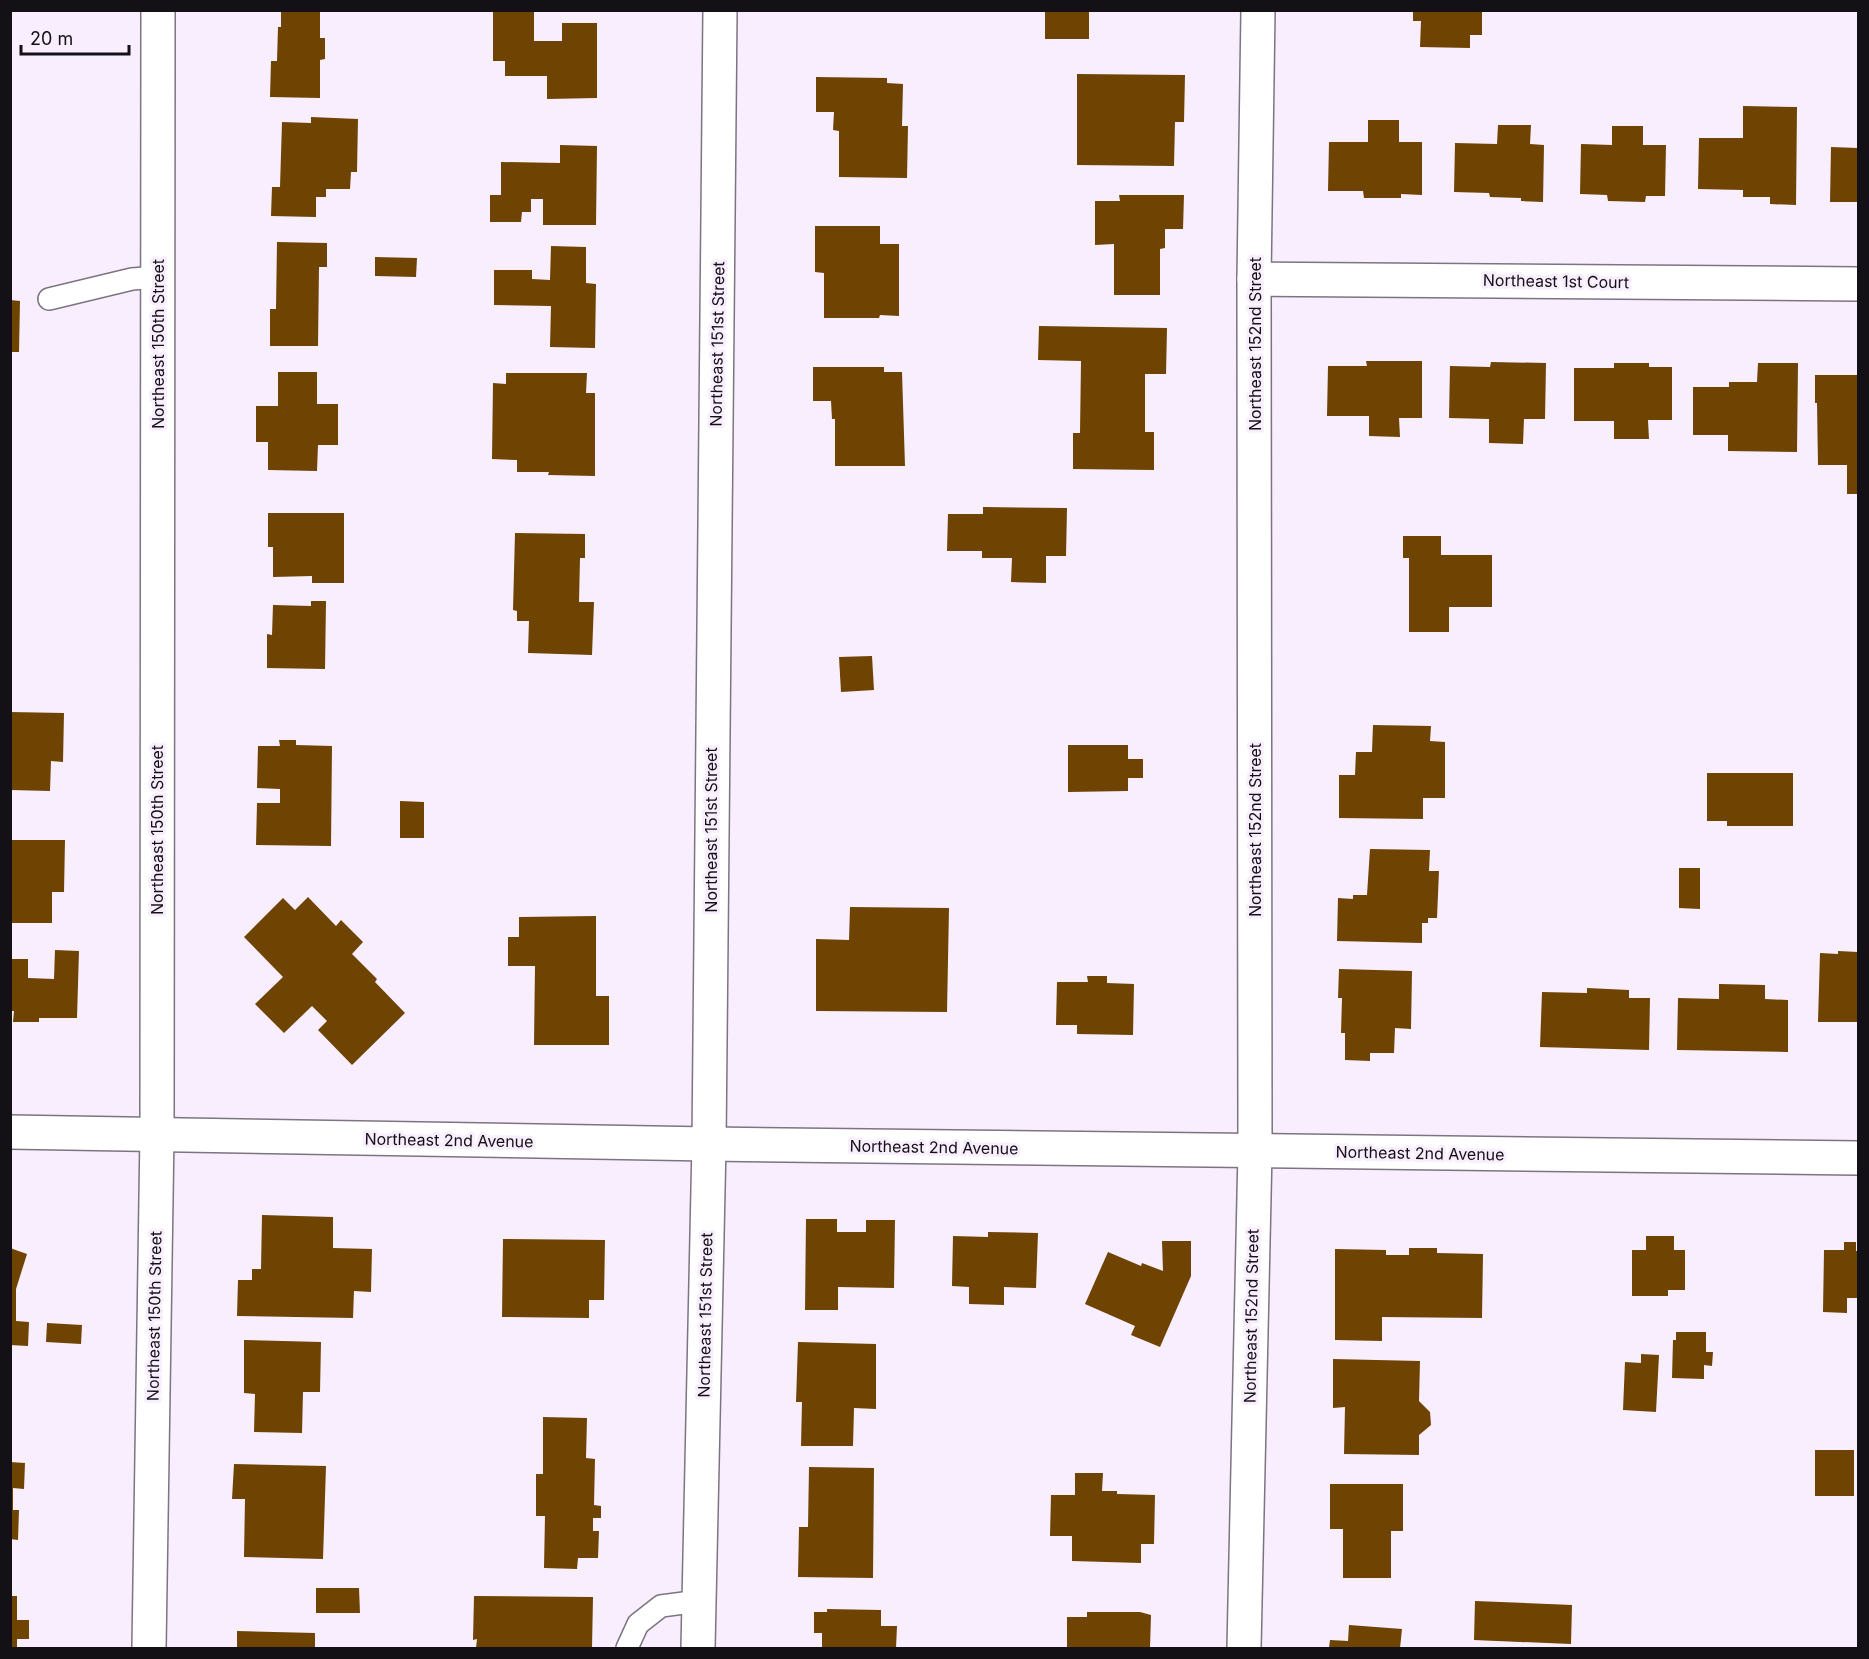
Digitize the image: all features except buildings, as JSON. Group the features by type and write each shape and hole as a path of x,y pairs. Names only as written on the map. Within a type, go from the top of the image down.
{"street":[{"name":"Northeast 150th Street","path":"149,1648 157,1134 158,10"},
{"name":"Northeast 151st Street","path":"698,1648 709,1144 720,10"},
{"name":"Northeast 152nd Street","path":"1244,1648 1255,1151 1254,279 1258,10"},
{"name":"Northeast 1st Court","path":"1254,279 1858,284"},
{"name":"Northeast 2nd Avenue","path":"10,1132 709,1144 1858,1158"}],"lane":[{"path":"49,299 132,279 158,277"},
{"path":"627,1648 638,1624 661,1606 699,1601"}]}
